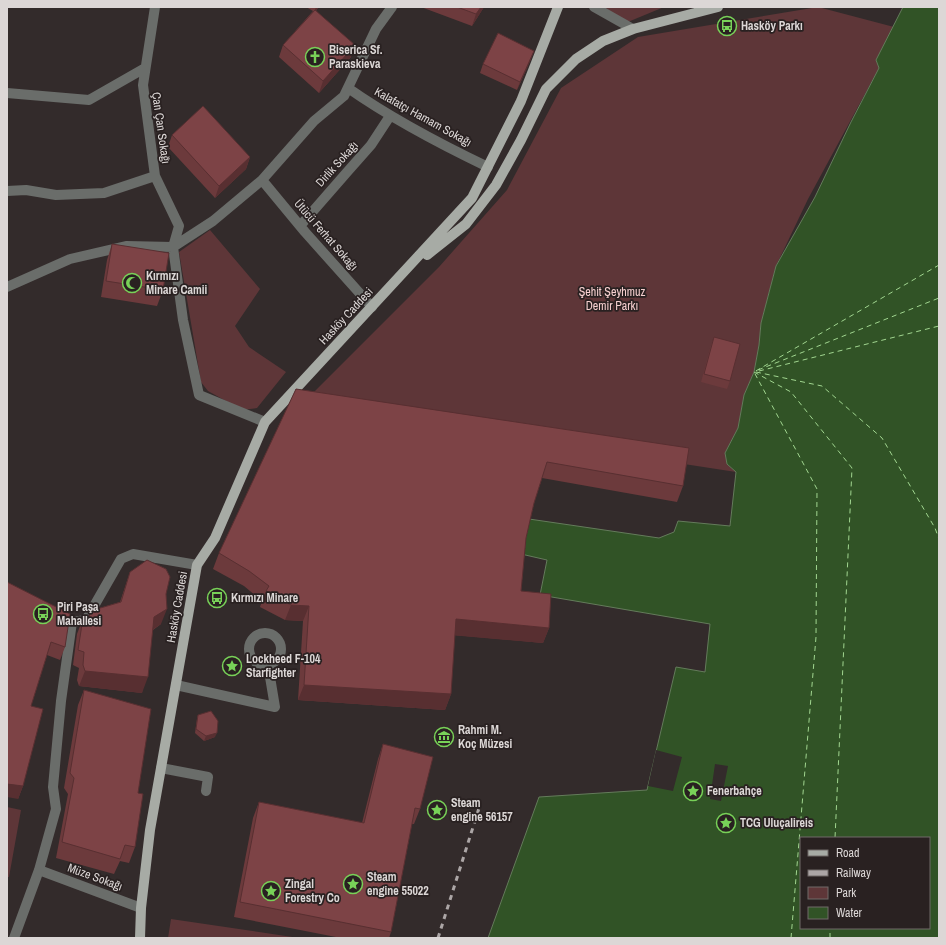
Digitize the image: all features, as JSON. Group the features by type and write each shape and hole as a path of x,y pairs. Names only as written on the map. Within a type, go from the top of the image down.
{"main road":[{"path":"398,279 472,198 521,101 558,7"},
{"path":"398,279 466,224 496,185 521,140 546,89 576,59 603,41 633,29 718,7"},
{"name":"Hasköy Caddesi","path":"140,938 141,908 150,830 197,565 215,538 265,422 398,279"}],"street":[{"name":"Çan Çan Sokağı","path":"155,7 143,85 155,176 179,226 173,247"},
{"path":"7,287 70,259 126,246 173,247 213,221 262,180 314,121 344,96 376,29 392,7"},
{"path":"594,7 633,29"},
{"path":"7,93 89,100 145,68"},
{"name":"Kalafatçı Hamam Sokağı","path":"348,88 390,116 443,145 488,167"},
{"name":"Dirlik Sokağı","path":"300,226 372,145 390,116"},
{"path":"7,192 26,190 56,195 104,193 155,176"},
{"name":"Ütücü Ferhat Sokağı","path":"262,180 300,226 372,307"},
{"path":"173,247 183,320 199,395 265,422"},
{"path":"58,614 72,622 86,620 121,559 132,554 197,565"},
{"path":"13,937 39,870 56,809 53,787 61,701 72,622"},
{"path":"176,685 276,707 268,665"},
{"path":"161,768 208,777 206,791"},
{"name":"Müze Sokağı","path":"39,870 141,908"}],"green space":[{"path":"594,7 664,7 623,24"},
{"name":"Şehit Şeyhmuz Demir Parkı","path":"818,7 894,27 876,60 879,68 808,199 776,266 761,323 754,372 744,395 738,428 725,453 727,464 736,472 301,405 439,267 507,190 561,88 638,37"},
{"path":"210,230 260,289 235,326 249,347 286,372 257,408 242,410 208,391 201,382 179,252"},
{"path":"7,807 21,810 9,877 7,877"},
{"path":"171,919 299,938 168,938"}],"water":[{"path":"903,7 939,7 939,938 488,938 539,797 647,790 676,667 705,672 710,624 540,595 547,560 521,554 529,519 659,538 674,532 678,521 730,526 736,472 727,464 725,453 738,428 744,395 754,372 761,323 776,266 815,197 879,68 876,60"}],"pier":[{"path":"656,750 682,757 673,791 648,786"},
{"path":"715,764 728,766 721,801 710,799"}],"building":[{"path":"457,7 481,7 476,14"},
{"name":"Biserica Sf. Paraskieva","path":"315,10 355,45 323,81 283,45"},
{"path":"498,33 534,51 520,82 483,64"},
{"path":"203,106 250,157 219,186 172,135"},
{"path":"112,244 169,253 163,290 106,281"},
{"path":"714,337 740,344 730,381 704,374"},
{"path":"296,389 689,448 683,486 547,462 534,503 526,538 521,591 551,594 549,628 456,619 451,694 304,685 309,606 291,605 266,591 269,586 249,571 219,553"},
{"path":"147,560 166,569 170,577 166,594 167,609 154,617 148,677 85,671 83,665 84,652 78,650 83,618 89,621 90,611 121,602 130,572"},
{"path":"7,582 70,614 65,647 51,642 31,706 43,709 23,786 7,784"},
{"path":"84,690 151,709 138,793 143,794 135,847 125,845 120,859 62,842 74,778 70,773"},
{"path":"211,711 218,721 217,733 206,736 196,729 198,715"},
{"path":"383,744 433,757 420,809 415,808 391,932 240,902 259,802 364,823"}],"ferry route":[{"path":"791,938 816,637 817,489 754,372 939,265"},
{"path":"758,370 939,298"},
{"path":"759,371 939,326"},
{"path":"754,372 791,392 852,468 835,837"},
{"path":"756,372 822,386 882,438 935,528 939,539"},
{"path":"830,929 830,938"}],"railway":[{"path":"438,938 480,805"}],"place":[{"name":"Hasköy Parkı","path":"727,26"},
{"name":"Biserica Sf. Paraskieva","path":"315,57"},
{"name":"Kırmızı Minare Camii","path":"132,283"},
{"name":"Kırmızı Minare","path":"217,598"},
{"name":"Piri Paşa Mahallesi","path":"43,614"},
{"name":"Lockheed F-104 Starfighter","path":"232,666"},
{"name":"Rahmi M. Koç Müzesi","path":"444,737"},
{"name":"Fenerbahçe","path":"693,791"},
{"name":"Steam engine 56157","path":"437,810"},
{"name":"TCG Uluçalireis","path":"726,823"},
{"name":"Steam engine 55022","path":"353,884"},
{"name":"Zingal Forestry Co","path":"271,891"}]}
